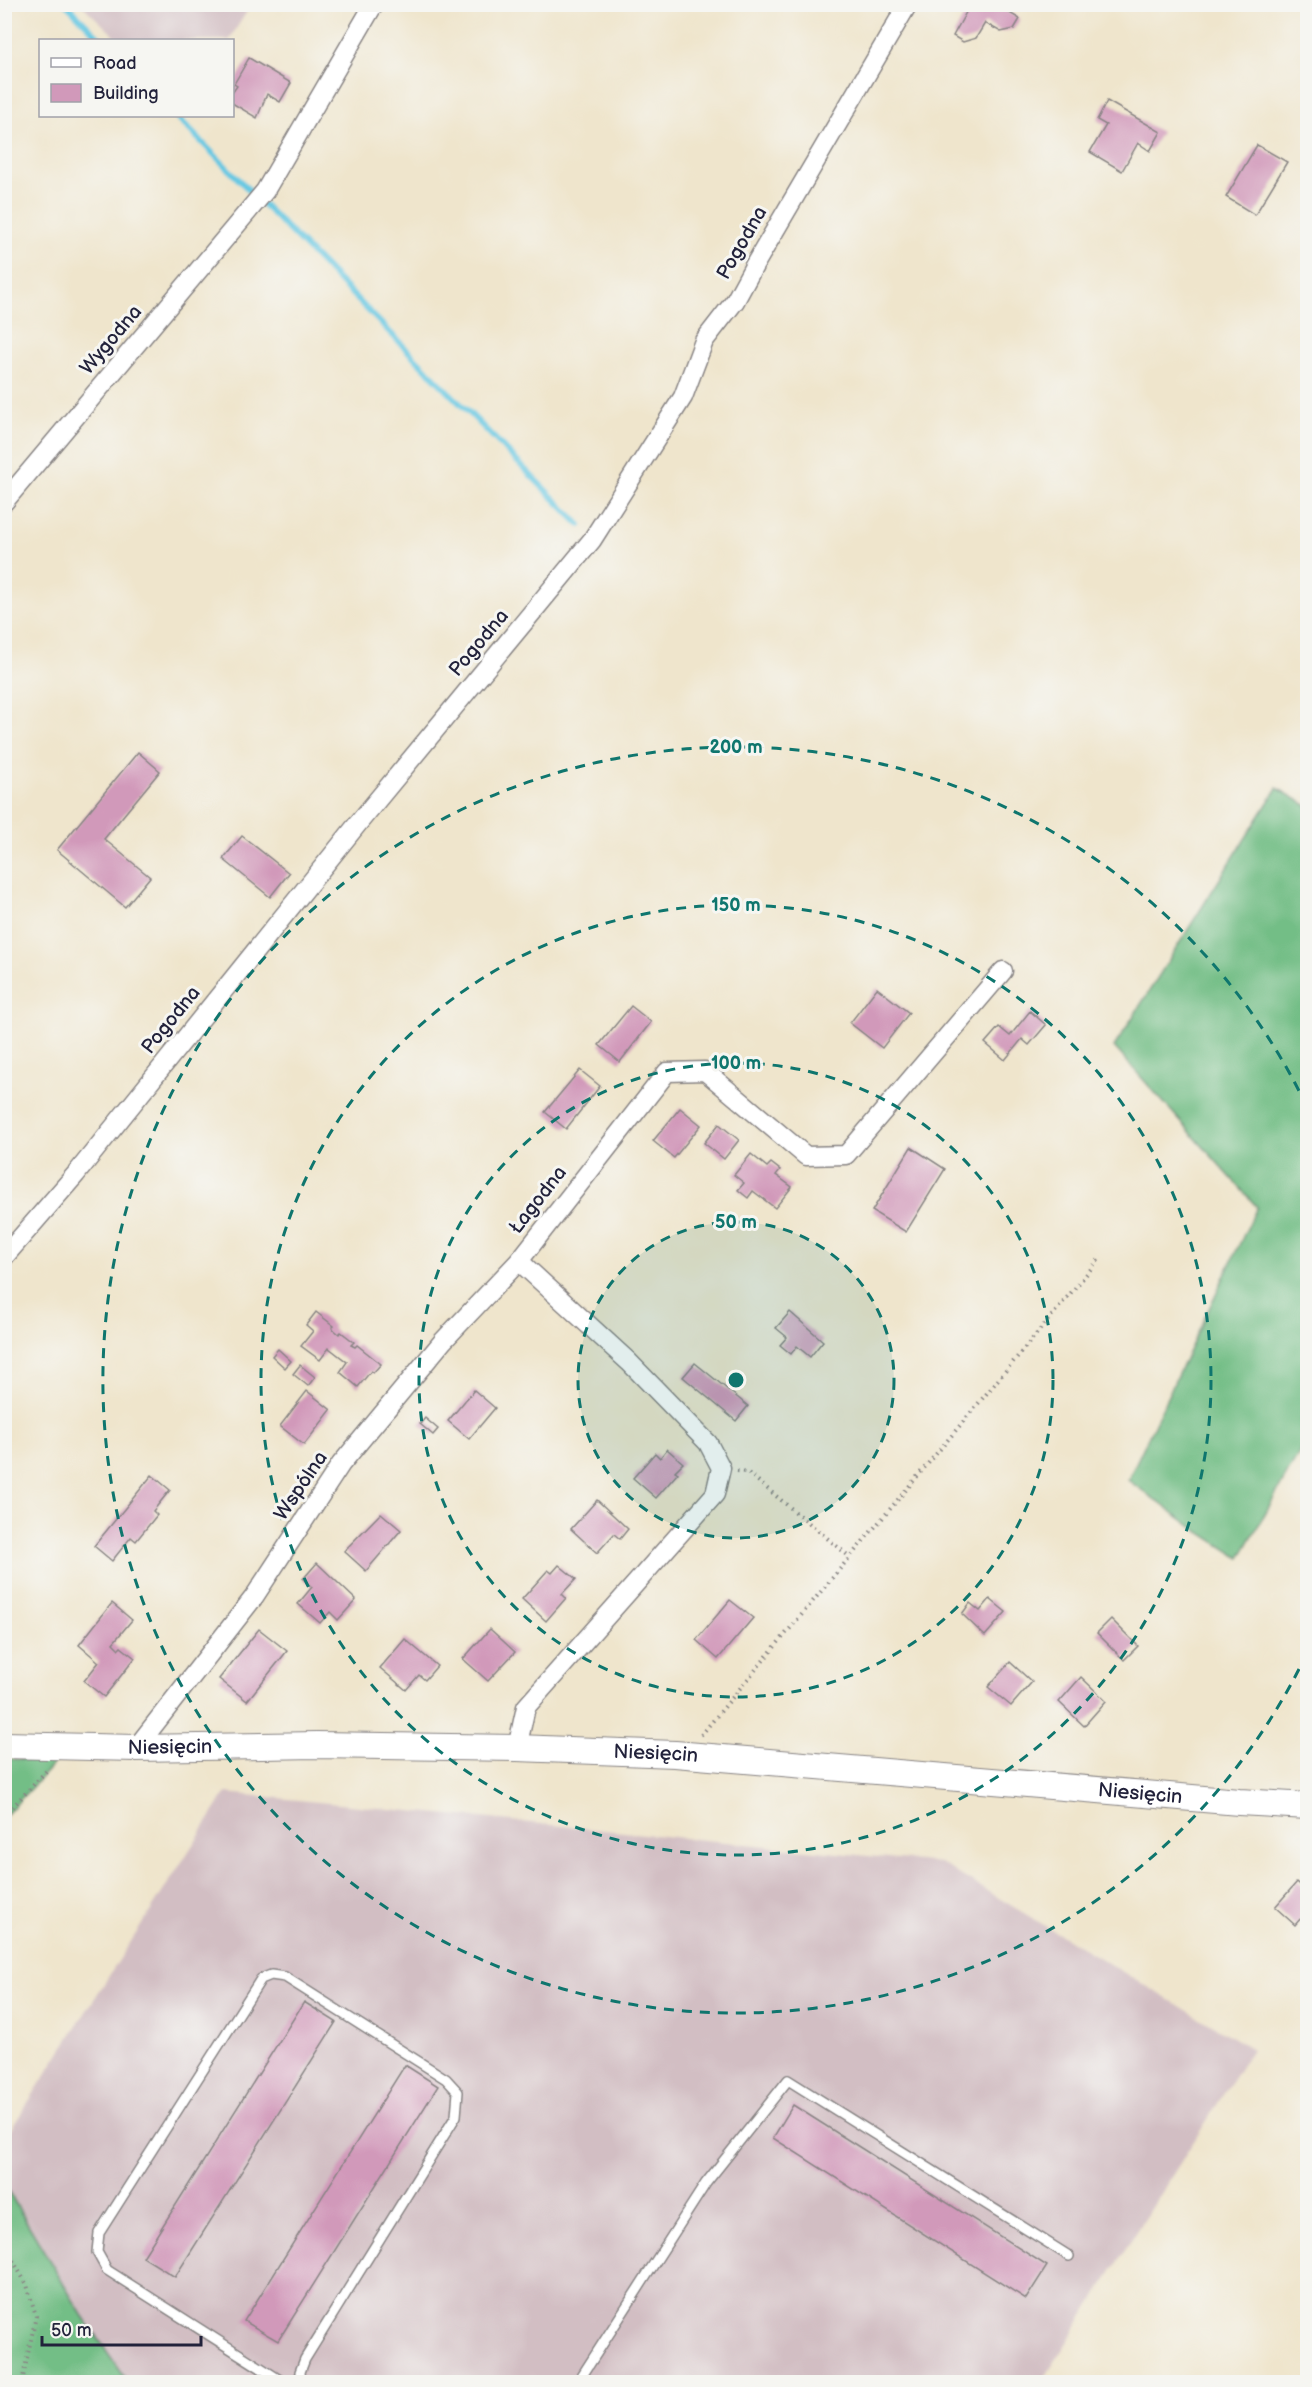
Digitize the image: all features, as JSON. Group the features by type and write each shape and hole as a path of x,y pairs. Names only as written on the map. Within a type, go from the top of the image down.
{"street":[{"name":"Wygodna","path":"4,502 265,191 374,4"},
{"name":"Pogodna","path":"4,1257 84,1164 360,821 592,540 683,396 704,341 740,294 754,266 908,4"},
{"name":"Łagodna","path":"721,1468 708,1443 629,1362 519,1261 667,1072 705,1071 806,1156 846,1155 1003,971"},
{"name":"Wspólna","path":"136,1748 254,1597 341,1464 443,1341 519,1261"},
{"path":"517,1748 526,1707 715,1494 721,1468"},
{"name":"Niesięcin","path":"4,1745 136,1748 273,1745 517,1748 693,1755 1308,1806"}],"lane":[{"path":"284,2382 107,2270 97,2252 99,2233 261,1979 271,1975 285,1977 295,1983 447,2079 458,2092 456,2116 305,2359 300,2372 301,2382"},
{"path":"582,2381 706,2183 788,2080 1070,2256"}],"path":[{"path":"693,1755 701,1734 1100,1258"},
{"path":"721,1468 747,1472 850,1557"},
{"path":"4,1816 69,1747"},
{"path":"4,2245 27,2285 36,2316 22,2382"}],"shaded area":[{"path":"82,5 251,5 230,39 118,39"},
{"path":"226,1793 940,1863 1252,2049 1042,2382 128,2382 82,2315 5,2184 4,2140"}],"green space":[{"path":"1277,788 1308,806 1307,1439 1240,1558 1198,1531 1128,1480 1257,1207 1114,1047"},
{"path":"4,1759 58,1759 5,1816"},
{"path":"4,2184 82,2315 128,2382 5,2382"}],"building":[{"path":"977,5 996,5 1020,19 1014,29 1001,32 985,23 976,38 963,42 953,36 969,7 974,10"},
{"path":"249,58 291,83 280,102 267,94 257,118 234,104 234,90 237,86 234,84"},
{"path":"1107,101 1161,132 1150,151 1138,143 1122,171 1090,152 1106,125 1097,120"},
{"path":"1257,145 1287,162 1255,215 1226,197"},
{"path":"138,752 160,771 104,839 150,877 125,907 57,850"},
{"path":"242,836 289,873 270,897 223,859"},
{"path":"877,988 909,1013 882,1048 850,1023"},
{"path":"631,1006 651,1022 620,1062 599,1045"},
{"path":"1030,1011 1046,1025 1029,1045 1022,1039 1005,1060 985,1043 999,1027 1010,1036"},
{"path":"580,1070 600,1086 566,1129 545,1112"},
{"path":"680,1108 701,1125 674,1158 653,1141"},
{"path":"719,1124 739,1140 724,1159 704,1143"},
{"path":"911,1147 945,1169 906,1232 872,1211"},
{"path":"751,1154 767,1167 771,1163 780,1170 776,1175 792,1187 775,1208 753,1191 748,1198 738,1190 744,1183 734,1175"},
{"path":"316,1312 334,1326 332,1328 339,1334 341,1332 354,1342 351,1345 355,1347 357,1345 381,1364 373,1373 371,1371 358,1387 340,1372 347,1362 329,1348 320,1360 301,1346 313,1331 306,1325"},
{"path":"790,1312 823,1341 810,1357 797,1346 791,1354 780,1345 787,1337 776,1328"},
{"path":"278,1349 291,1361 285,1368 272,1356"},
{"path":"695,1363 748,1406 736,1421 683,1377"},
{"path":"300,1365 315,1377 308,1386 293,1374"},
{"path":"474,1390 495,1408 469,1439 448,1421"},
{"path":"307,1391 331,1410 304,1445 280,1426"},
{"path":"425,1418 438,1429 433,1435 420,1424"},
{"path":"667,1449 683,1463 675,1471 678,1473 656,1498 633,1478 655,1453 660,1458"},
{"path":"152,1475 170,1490 153,1511 157,1515 136,1541 131,1537 112,1561 94,1546"},
{"path":"597,1500 628,1529 620,1539 614,1534 597,1553 571,1529"},
{"path":"381,1513 401,1530 366,1571 344,1551"},
{"path":"317,1563 356,1600 338,1620 330,1612 320,1623 298,1604 312,1587 303,1579"},
{"path":"559,1565 576,1579 562,1594 566,1598 546,1621 522,1599 548,1570 552,1573"},
{"path":"990,1599 1006,1612 985,1636 962,1614 970,1603 980,1611"},
{"path":"730,1600 753,1618 718,1659 696,1640"},
{"path":"112,1603 132,1620 113,1643 135,1658 104,1697 84,1681 99,1662 79,1645"},
{"path":"1111,1619 1138,1646 1124,1660 1097,1633"},
{"path":"259,1629 287,1651 247,1701 219,1679"},
{"path":"490,1629 515,1652 488,1681 463,1659"},
{"path":"405,1639 437,1666 425,1680 419,1675 406,1690 380,1668"},
{"path":"1010,1662 1032,1682 1011,1706 988,1687"},
{"path":"1081,1677 1106,1701 1084,1726 1059,1702"},
{"path":"1297,1882 1308,1892 1308,1910 1295,1925 1275,1907"},
{"path":"304,2002 336,2022 175,2277 143,2257"},
{"path":"405,2065 438,2086 278,2341 244,2321"},
{"path":"793,2105 1047,2266 1026,2299 773,2138"}],"waterway":[{"path":"66,4 101,39"},
{"path":"177,117 580,525"}]}
